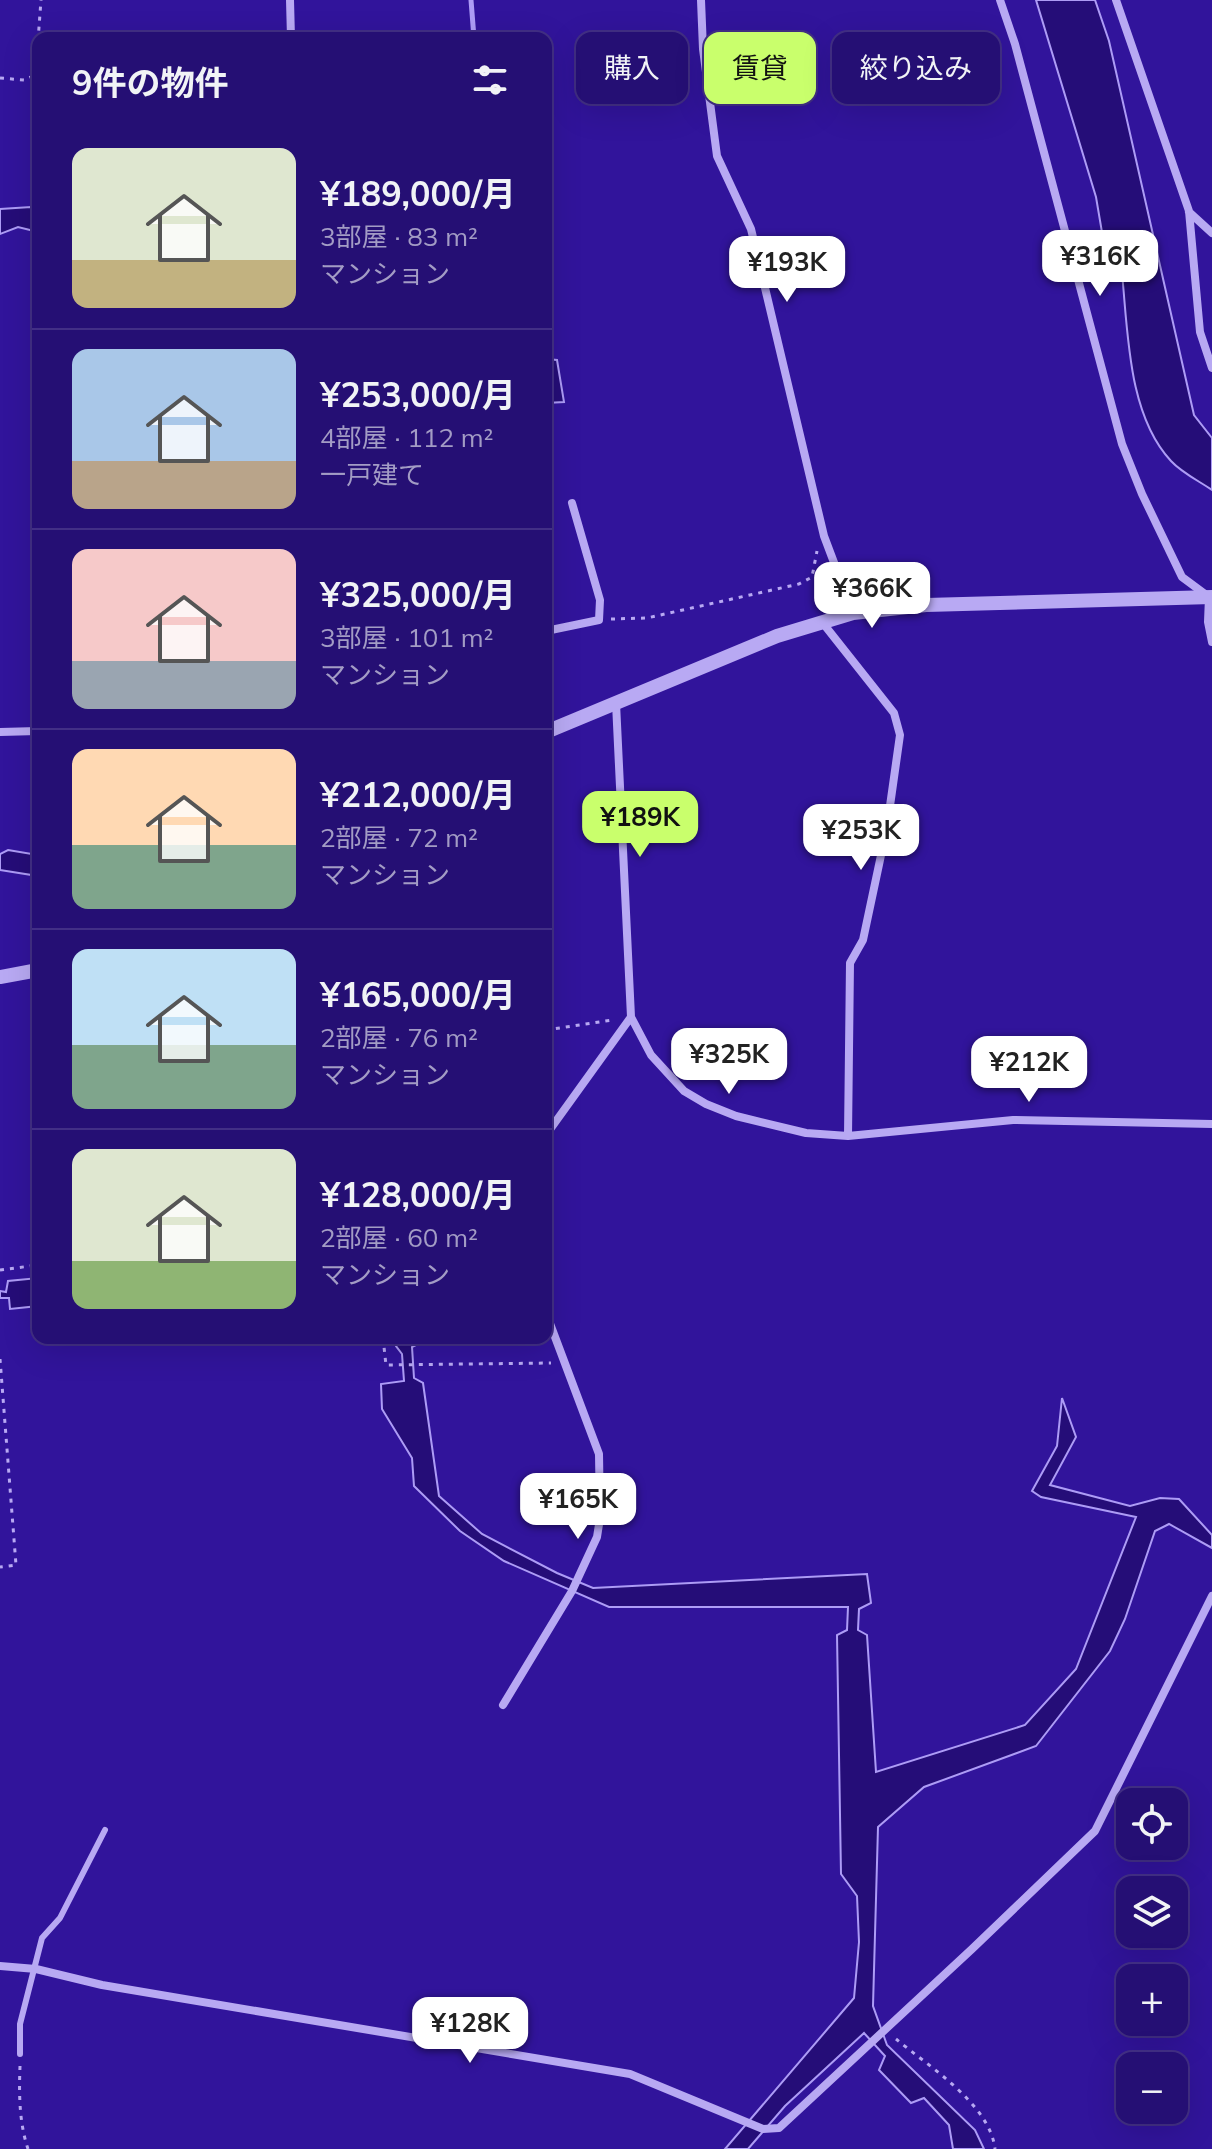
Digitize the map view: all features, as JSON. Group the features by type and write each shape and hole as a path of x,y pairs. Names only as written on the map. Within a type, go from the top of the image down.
{"street":[{"path":"290,0 291,32"},
{"path":"701,0 703,49 717,156 751,229 824,536 853,613"},
{"path":"1000,0 1015,44 1122,444 1182,577 1210,597"},
{"path":"1116,0 1189,211 1200,332 1212,368"},
{"path":"1189,211 1212,233"},
{"path":"552,630 599,620 600,600 572,503"},
{"path":"552,730 777,636 853,613 926,605 1210,597"},
{"path":"1210,597 1208,622 1212,642"},
{"path":"821,621 894,713 900,735 887,827 863,940 850,963 848,1136"},
{"path":"616,703 631,1017 651,1055 684,1091 706,1104 767,1125 806,1133 848,1136 1013,1120 1212,1124"},
{"path":"0,732 32,731"},
{"path":"0,977 32,971"},
{"path":"552,1127 631,1017"},
{"path":"503,1705 572,1591 597,1537 601,1504 599,1454 552,1329"},
{"path":"0,1966 36,1969 133,1990 630,2074 763,2129 779,2128 1095,1831 1137,1741 1212,1596"}],"lane":[{"path":"20,2054 20,2024 42,1938 60,1918 105,1830"}],"path":[{"path":"39,32 41,0"},
{"path":"0,78 24,80 32,76"},
{"path":"599,620 647,618 799,584 812,577 814,556 824,536"},
{"path":"552,1029 631,1017"},
{"path":"0,1270 32,1266"},
{"path":"384,1344 386,1365 565,1363"},
{"path":"0,1359 16,1565 0,1567"},
{"path":"884,2029 973,2104 991,2130 995,2149"},
{"path":"20,2054 19,2100 28,2149"}],"shaded area":[{"path":"1036,0 1095,0 1109,41 1194,415 1212,438 1212,490 1171,461 1146,421 1133,372 1122,273 1105,250 1096,197"},
{"path":"31,207 32,230 18,227 0,234 0,209"},
{"path":"552,360 557,360 564,402 552,403"},
{"path":"8,850 32,854 32,875 0,870 0,854"},
{"path":"32,1279 32,1307 10,1309 9,1298 0,1298 0,1291 6,1292 8,1281"},
{"path":"418,1344 412,1347 414,1378 423,1383 439,1496 482,1534 557,1573 593,1588 867,1574 871,1603 859,1609 858,1630 867,1635 876,1772 1025,1725 1076,1669 1136,1517 1041,1497 1032,1491 1057,1446 1062,1398 1076,1437 1050,1485 1130,1506 1160,1498 1179,1499 1212,1535 1212,1548 1169,1524 1155,1531 1125,1619 1110,1651 1036,1746 924,1787 878,1827 873,2006 887,2045 975,2130 984,2149 953,2149 949,2125 924,2098 911,2103 879,2070 885,2056 864,2033 785,2106 748,2149 725,2149 854,1998 859,1942 857,1896 841,1874 837,1635 847,1630 848,1607 609,1607 504,1561 460,1531 414,1486 412,1458 382,1409 381,1384 404,1381 402,1354 396,1346"}],"waterway":[{"path":"471,0 474,32"}]}
